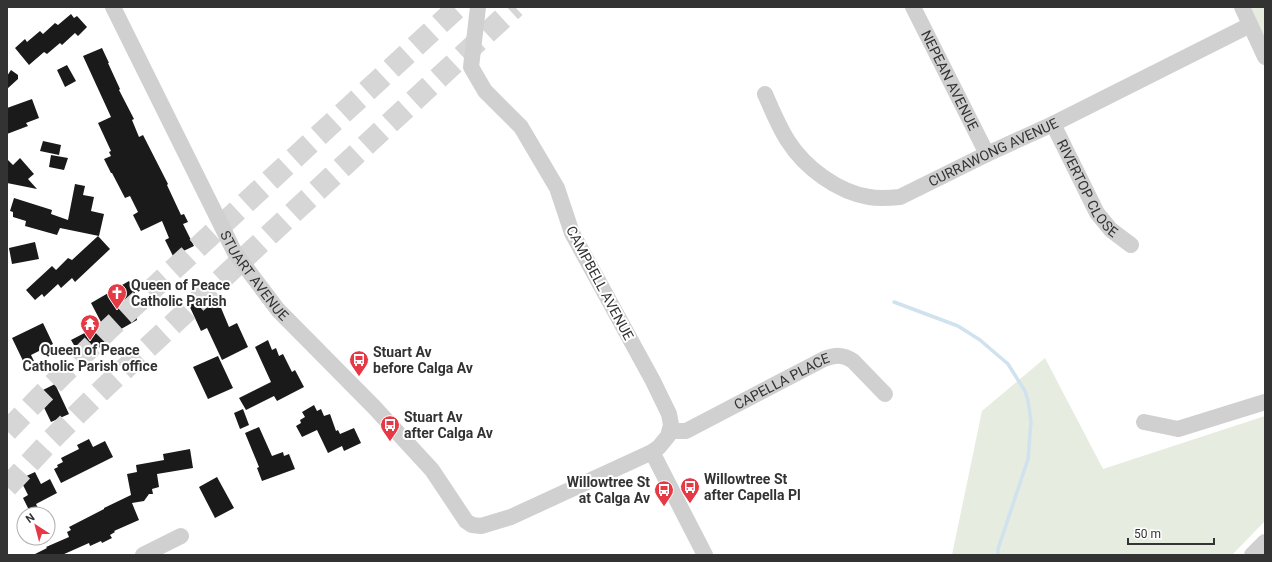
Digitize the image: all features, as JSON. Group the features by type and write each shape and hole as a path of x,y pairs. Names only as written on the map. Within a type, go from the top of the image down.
{"street":[{"name":"STUART AVENUE","path":"113,7 235,253 278,310 405,440 432,470 466,521 472,525 481,526 511,516 652,452"},
{"name":"CAMPBELL AVENUE","path":"478,7 471,67 485,91 521,128 557,188 572,233 653,381 669,414 671,425 670,430"},
{"name":"NEPEAN AVENUE","path":"913,7 987,154"},
{"path":"1242,7 1265,57"},
{"name":"CURRAWONG AVENUE","path":"765,94 788,140 797,153 820,174 837,186 853,193 885,199 900,197 987,154 1053,124 1250,25"},
{"name":"RIVERTOP CLOSE","path":"1053,124 1097,212 1111,230 1131,245"},
{"name":"CAPELLA PLACE","path":"670,430 686,431 824,359 833,356 848,357 885,394"},
{"path":"1144,422 1178,429 1265,402"},
{"path":"670,430 664,441 652,452 705,555"},
{"path":"143,555 181,536"},
{"path":"1252,555 1265,542"}],"shaded area":[{"path":"1247,7 1265,7 1265,40"},
{"path":"1045,358 1103,469 1265,416 1265,521 1232,555 952,555 982,411"}],"building":[{"path":"71,14 74,18 77,16 87,27 78,36 75,33 62,45 60,43 47,54 44,52 29,65 15,48 25,39 27,42 40,31 43,34 55,23 58,25"},
{"path":"102,48 120,89 119,90 134,119 132,120 139,137 143,135 168,184 167,185 181,215 184,214 188,222 183,224 194,246 173,256 165,240 169,238 162,221 141,231 133,215 138,212 130,196 125,198 104,159 111,156 109,152 111,151 98,123 111,117 83,56"},
{"path":"67,65 76,81 65,87 57,70"},
{"path":"11,70 18,75 18,79 7,89 7,76"},
{"path":"32,99 39,118 26,123 28,126 7,134 7,108"},
{"path":"43,141 61,145 59,155 40,151"},
{"path":"51,155 68,158 64,170 49,167"},
{"path":"20,158 34,174 28,179 37,189 7,183 7,159 13,165"},
{"path":"75,184 85,186 83,195 94,197 91,211 104,214 99,236 60,228 57,235 25,226 26,221 13,217 13,212 10,211 14,198 52,210 51,214 68,220"},
{"path":"98,236 110,249 75,282 72,278 61,288 58,284 44,297 42,294 35,300 26,290 52,266 56,270 68,258 72,260"},
{"path":"35,242 39,259 12,264 9,248"},
{"name":"Queen of Peace Catholic Parish","path":"129,281 143,309 136,312 137,320 107,337 110,342 81,357 71,340 102,324 91,303"},
{"path":"214,291 229,327 237,323 248,347 222,360 207,328 201,331 188,303"},
{"path":"43,323 53,344 31,355 34,361 25,365 12,338"},
{"path":"268,340 272,350 276,348 279,356 283,354 292,372 295,370 304,387 277,401 274,396 246,410 239,398 271,382 255,347"},
{"path":"218,356 233,388 208,399 193,367"},
{"path":"55,384 69,414 51,422 37,393"},
{"path":"314,405 317,411 321,409 324,416 330,414 336,431 338,430 340,434 354,428 361,443 344,451 342,446 328,453 317,430 302,437 296,426 301,423 300,420 305,417 302,412"},
{"path":"243,409 249,425 240,429 234,413"},
{"path":"259,427 272,456 283,452 284,456 289,454 295,469 262,481 257,468 259,467 245,433"},
{"path":"89,439 93,447 105,441 113,457 61,483 54,469 58,467 57,465 63,462 61,458 79,449 77,445"},
{"path":"190,449 193,468 157,474 159,487 152,489 153,494 149,494 144,501 132,503 139,520 114,531 115,532 110,535 112,538 102,543 101,541 90,546 89,543 62,555 33,555 48,546 56,546 56,543 69,537 67,532 71,530 69,527 131,495 127,474 137,472 136,465 164,460 163,454"},
{"path":"35,472 41,484 50,479 57,493 36,504 37,506 27,506 23,498 28,495 20,479"},
{"path":"217,477 234,508 215,518 199,487"}],"waterway":[{"path":"894,302 958,326 980,340 1008,364 1025,391 1031,421 1028,459 998,549 998,555"}],"tunnel":[{"path":"7,431 109,329 458,7"},
{"path":"7,487 51,440 104,388 515,7"}],"place":[{"name":"Queen of Peace Catholic Parish","path":"117,310"},
{"name":"Queen of Peace Catholic Parish office","path":"90,341"},
{"name":"Stuart Av before Calga Av","path":"359,377"},
{"name":"Stuart Av after Calga Av","path":"390,442"},
{"name":"Willowtree St after Capella Pl","path":"690,504"},
{"name":"Willowtree St at Calga Av","path":"664,507"}]}
